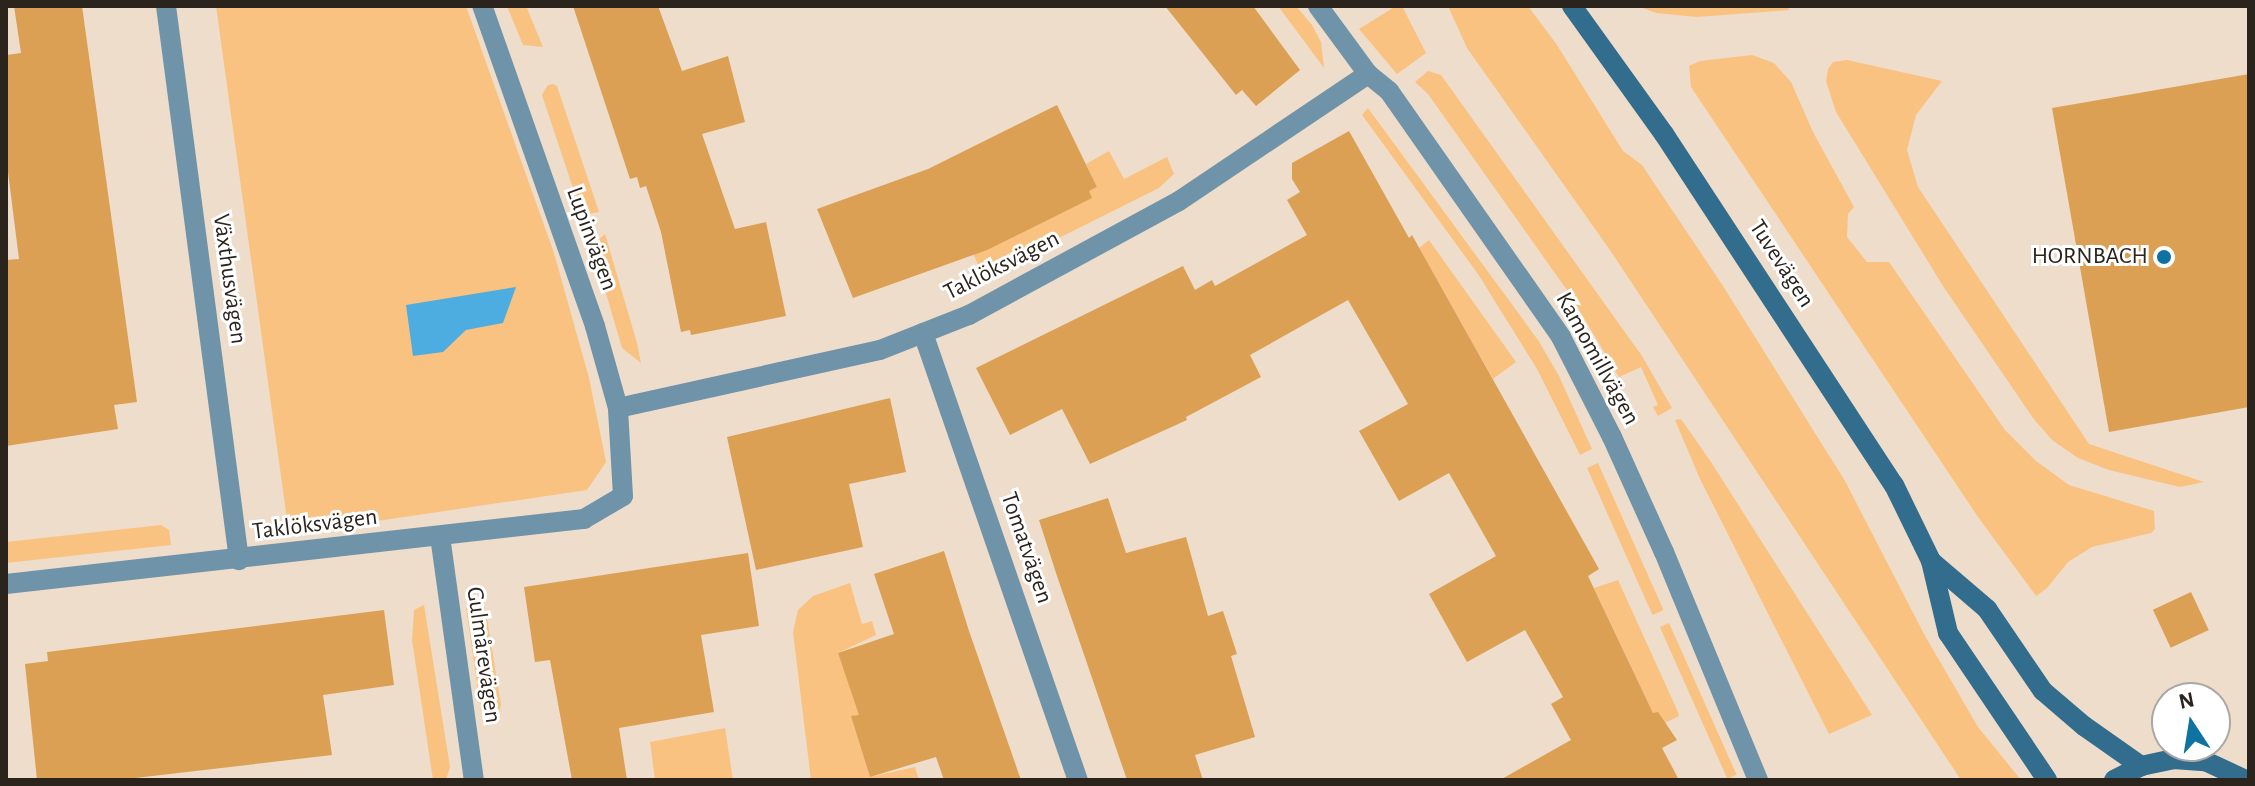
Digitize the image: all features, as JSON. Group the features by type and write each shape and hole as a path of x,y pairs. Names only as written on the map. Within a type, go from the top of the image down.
{"main road":[{"name":"Tuvevägen","path":"1572,6 1664,134 1886,472 1931,561 1948,633 2047,780"},
{"name":"Tuvevägen","path":"1931,561 1987,609 2043,691 2084,726 2141,766"},
{"path":"2114,780 2141,766 2173,759 2205,761 2246,780"}],"street":[{"name":"Växthusvägen","path":"166,6 239,560"},
{"name":"Lupinvägen","path":"482,6 595,326 618,408 623,496"},
{"name":"Kamomillvägen","path":"1318,6 1368,74 1389,91 1561,337 1658,538 1758,780"},
{"name":"Taklöksvägen","path":"618,408 880,350 969,315 1179,201 1368,74"},
{"name":"Tomatvägen","path":"923,333 1078,780"},
{"name":"Taklöksvägen","path":"6,584 584,519 623,496"},
{"name":"Gulmårevägen","path":"440,536 474,780"}],"shaded area":[{"path":"216,6 466,6 554,253 589,378 606,462 587,490 289,534"},
{"path":"507,6 526,6 543,47 523,45"},
{"path":"1278,6 1296,6 1312,25 1321,42 1324,68"},
{"path":"1396,6 1402,6 1426,53 1397,74 1359,29"},
{"path":"1448,6 1528,6 1557,45 1623,151 1642,165 1723,286 1845,481 1924,634 1978,727 2021,780 1961,780 1612,253 1467,48"},
{"path":"1637,6 1785,6 1790,10 1697,17 1656,13"},
{"path":"1752,55 1774,63 1791,82 1813,132 1854,207 1848,214 1847,237 1867,262 1889,262 2005,430 2036,461 2069,485 2154,511 2155,529 2151,533 2092,547 2068,562 2047,588 2036,596 1978,517 1691,87 1689,66 1700,61"},
{"path":"1847,60 1942,81 1916,115 1907,150 1918,187 2089,444 2204,482 2180,487 2109,470 2078,458 2052,440 2033,418 1943,286 1836,112 1826,81 1828,69 1833,62"},
{"path":"1428,71 1441,75 1642,356 1672,408 1658,416 1653,407 1658,405 1641,367 1619,377 1569,293 1428,94 1415,82"},
{"path":"548,85 557,86 599,212 588,214 580,209 542,95"},
{"path":"1368,108 1538,340 1559,376 1592,449 1580,455 1537,369 1478,274 1362,115"},
{"path":"1109,151 1124,179 1167,157 1174,174 1159,188 983,276 969,244 1097,187 1086,164"},
{"path":"605,234 641,363 622,348 592,245"},
{"path":"1429,240 1516,362 1493,379 1419,248"},
{"path":"1681,419 1872,715 1829,734 1700,479 1675,420"},
{"path":"1598,463 1663,610 1653,615 1587,468"},
{"path":"161,525 169,530 171,545 6,563 6,542"},
{"path":"1618,580 1678,712 1679,716 1665,723 1653,713 1594,588"},
{"path":"850,583 862,624 872,621 876,635 838,653 846,675 871,667 857,734 870,777 915,767 919,780 811,780 793,632 798,610 813,596"},
{"path":"473,599 484,605 486,612 501,705 497,720 486,718 481,711 466,608"},
{"path":"424,605 450,767 446,780 433,780 412,640 414,610"},
{"path":"1669,623 1737,775 1727,779 1660,627"},
{"path":"725,728 733,780 655,780 650,742"}],"water":[{"path":"516,287 503,323 466,330 443,352 413,356 406,305"}],"building":[{"path":"14,6 82,6 137,402 114,405 118,429 6,446 6,260 19,259 6,156 6,55 21,53"},
{"path":"573,6 658,6 682,71 728,56 745,122 702,134 735,229 766,222 786,316 691,335 690,330 681,332 661,232 646,186 640,188 637,177 630,179"},
{"path":"1165,6 1253,6 1300,70 1256,106 1242,90 1236,95"},
{"name":"HORNBACH","path":"2249,74 2249,407 2109,432 2052,108"},
{"path":"1057,105 1097,187 1089,191 1092,198 987,250 853,298 817,209 928,169"},
{"path":"1349,131 1409,238 1412,235 1599,569 1588,576 1653,713 1658,712 1677,740 1662,748 1679,780 1500,780 1571,740 1551,704 1563,697 1525,630 1467,662 1429,594 1496,556 1449,473 1399,501 1359,431 1408,404 1348,300 1250,355 1261,377 1186,417 1187,420 1090,464 1062,409 1010,435 976,368 1183,266 1195,290 1212,280 1215,286 1307,235 1287,200 1300,192 1292,179 1292,163"},
{"path":"890,398 906,472 849,484 863,547 756,570 727,437"},
{"path":"1108,498 1126,553 1186,537 1208,616 1223,611 1237,654 1231,656 1255,737 1195,755 1203,780 1127,780 1056,573 1039,520"},
{"path":"944,551 1021,780 944,780 936,757 870,777 851,716 859,715 838,653 894,634 874,574"},
{"path":"748,553 759,626 701,635 714,712 619,728 627,780 572,780 550,660 535,662 524,587"},
{"path":"2191,592 2209,630 2171,648 2153,610"},
{"path":"384,610 394,685 323,695 332,755 118,780 37,780 25,664 48,661 47,652"}],"place":[{"name":"HORNBACH","path":"2164,257"}]}
